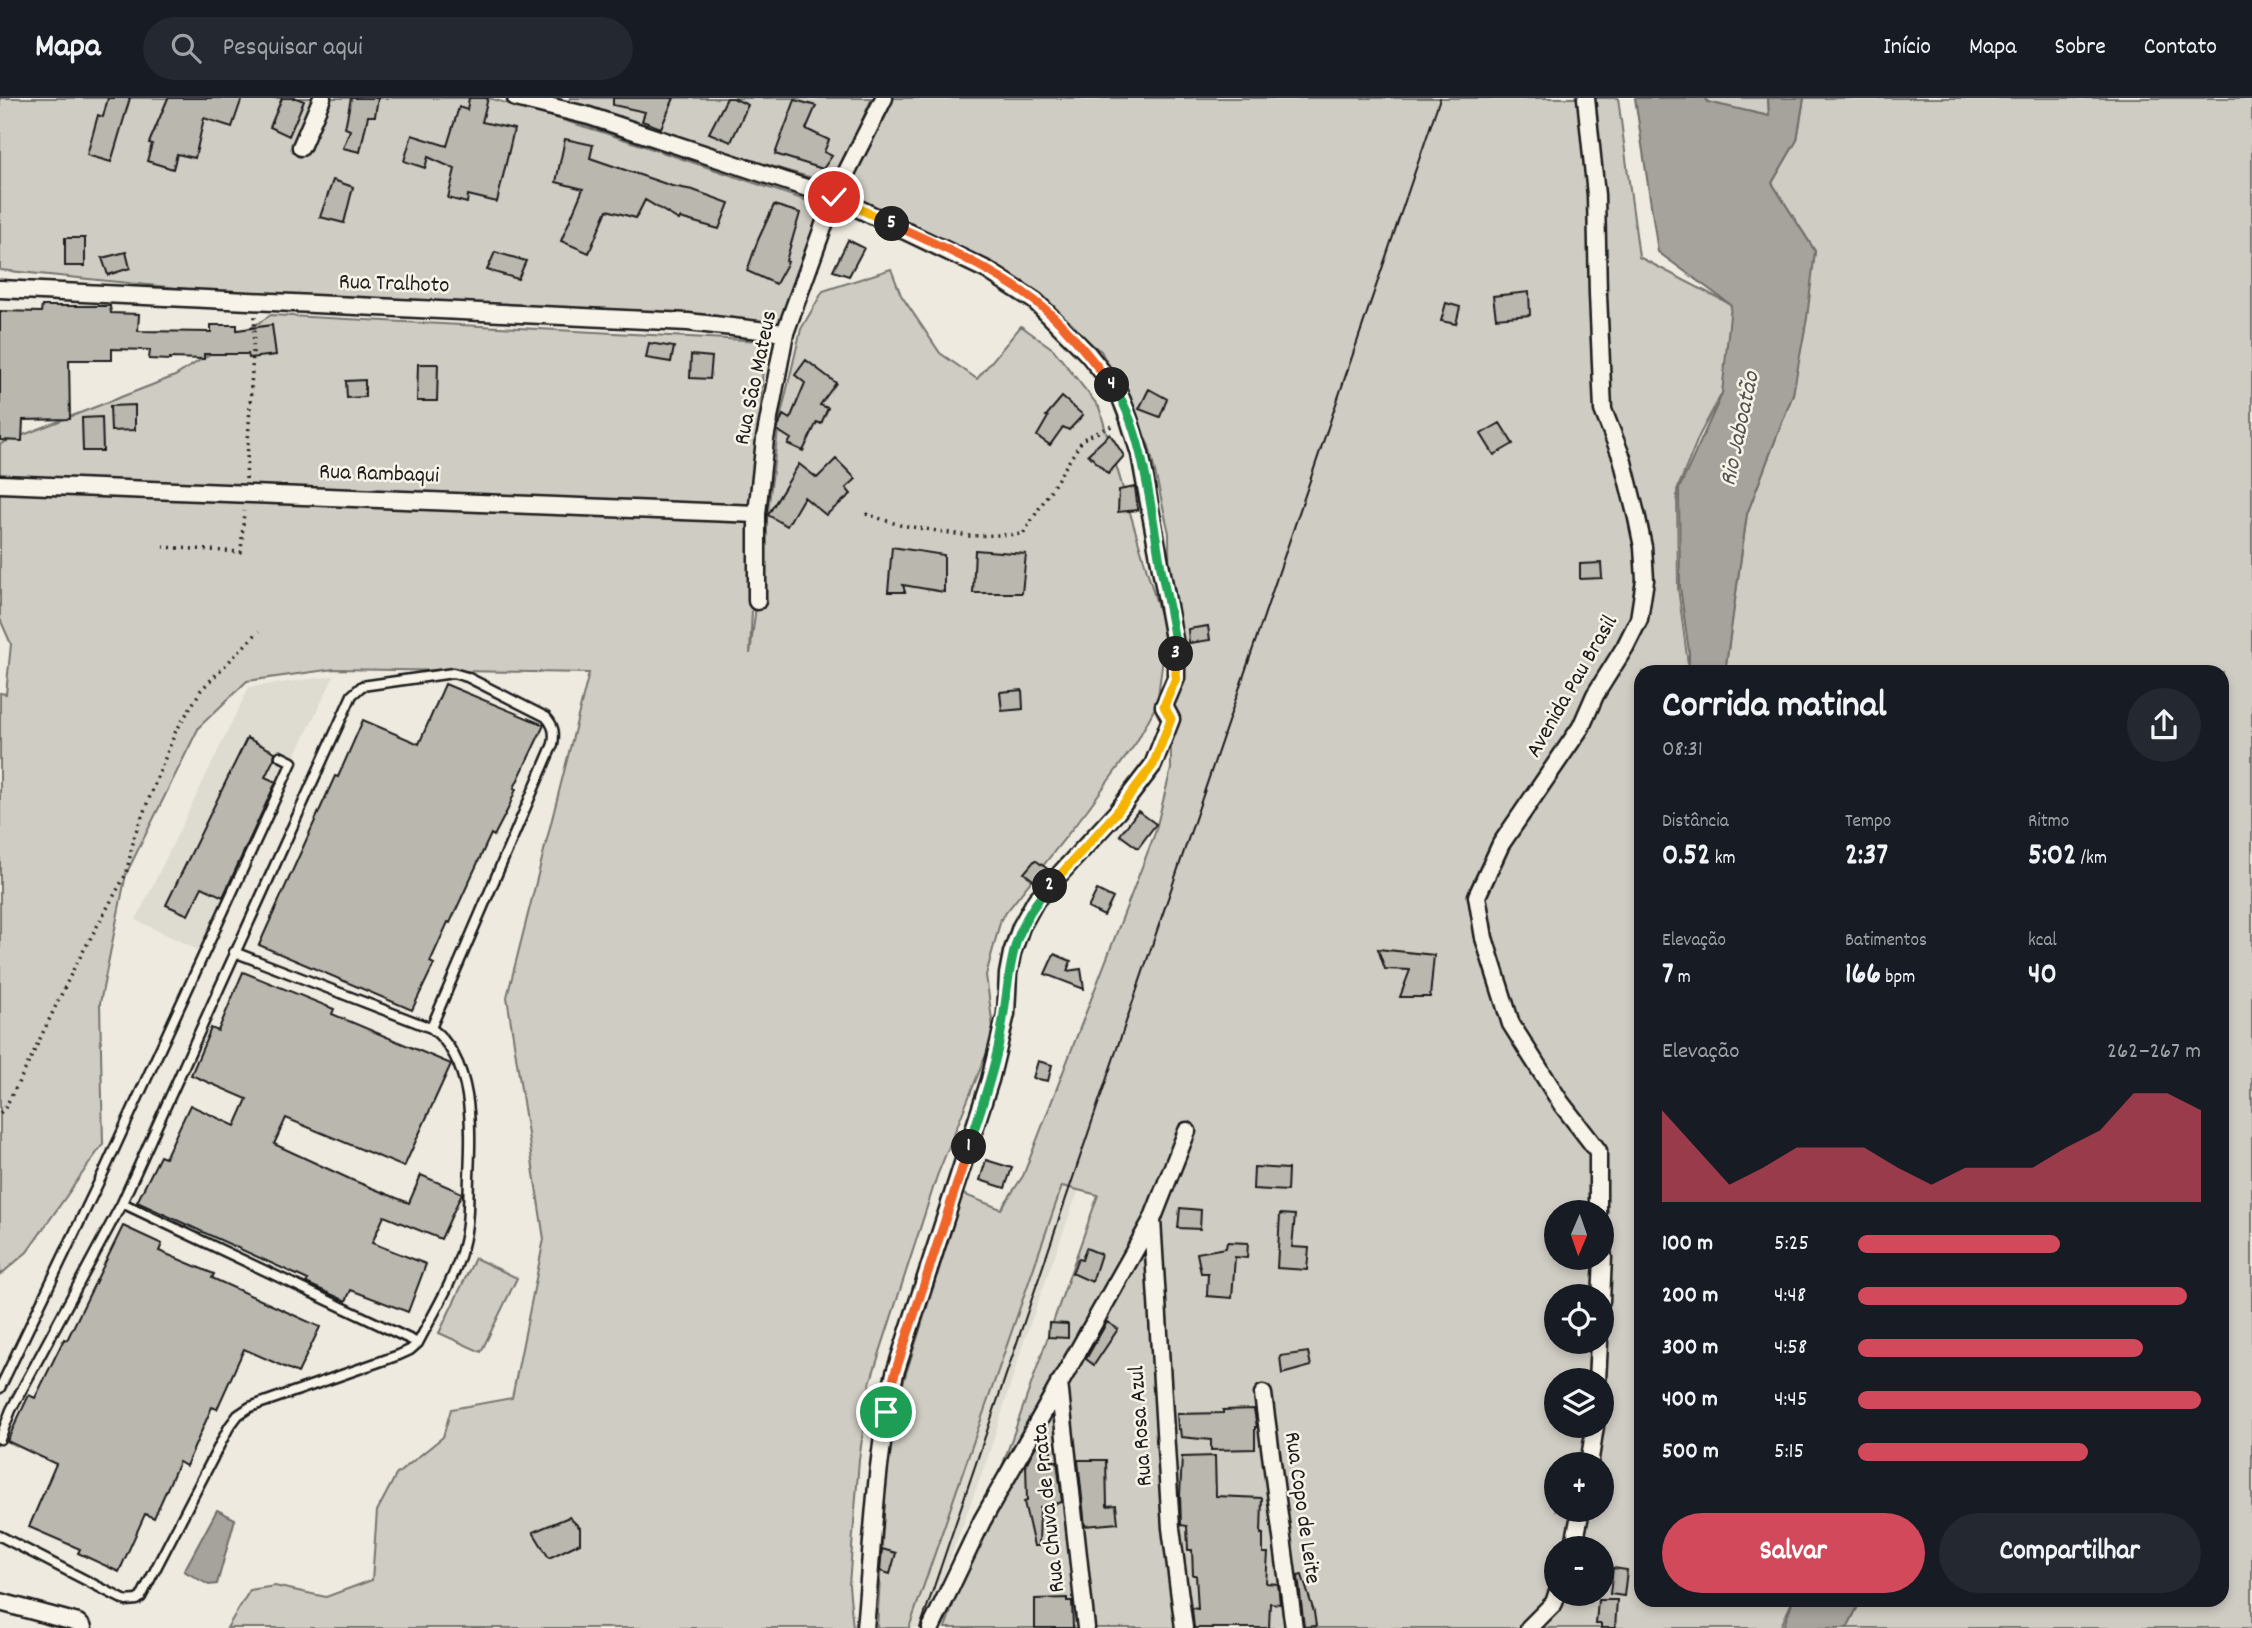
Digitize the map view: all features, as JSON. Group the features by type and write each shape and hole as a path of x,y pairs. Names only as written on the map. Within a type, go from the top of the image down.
{"street":[{"path":"301,147 322,98"},
{"path":"516,98 589,116 834,197 979,266 1035,301 1088,354 1119,393 1140,454 1176,650 1176,678 1164,706 1171,719 1153,765 1117,812 1036,900 1021,926 1012,953 1006,1014 990,1080 895,1373 886,1412 880,1450 865,1628"},
{"name":"Rua São Mateus","path":"758,601 757,514 765,439 785,333 834,197 884,98"},
{"name":"Avenida Pau Brasil","path":"1586,98 1596,195 1603,410 1622,458 1643,547 1646,580 1639,620 1625,647 1595,695 1581,727 1501,844 1477,896 1484,938 1511,1024 1561,1103 1598,1150 1598,1200"},
{"name":"Rua Tralhoto","path":"0,289 661,321 785,333"},
{"name":"Rua Rambaqui","path":"0,484 757,514"},
{"path":"931,1628 982,1521 1152,1220 1188,1131"},
{"name":"Rua Rosa Azul","path":"1152,1220 1171,1528 1184,1628"},
{"name":"Rua Chuva de Prata","path":"1059,1382 1086,1628"},
{"name":"Rua Copo de Leite","path":"1263,1394 1294,1628"},
{"path":"0,1602 78,1623 83,1628"},
{"path":"1529,1628 1551,1606"}],"lane":[{"path":"0,1439 11,1410 122,1203 352,695 362,686 453,673 546,717 555,733 553,744 431,1028"},
{"path":"0,1388 112,1154 292,762 280,757"},
{"path":"0,1536 126,1601 137,1600 141,1597 229,1427 238,1415 250,1407 410,1350 418,1343 463,1249 468,1211 471,1124 462,1079 455,1058 443,1037 431,1028 234,952"},
{"path":"122,1203 418,1343"}],"path":[{"path":"163,547 241,552 256,303"},
{"path":"866,514 900,525 969,536 1023,534 1083,439 1129,419"},
{"path":"0,1113 25,1070 74,968 126,874 135,834 175,733 201,690 259,631"}],"shaded area":[{"path":"0,98 489,98 602,132 820,205 789,313 782,328 296,300 0,270"},
{"path":"570,98 872,98 834,184 566,109"},
{"path":"884,98 1618,98 1639,257 1734,306 1722,393 1699,436 1677,490 1678,588 1688,665 1634,665 1634,1607 1790,1607 1780,1628 945,1628 1098,1195 1062,1186 909,1628 877,1628 887,1463 903,1383 963,1194 1001,1209 1023,1176 1155,833 1171,769 1169,533 1149,446 1101,351 970,262 834,197"},
{"path":"1706,98 1768,98 1769,116 1707,102"},
{"path":"1804,98 2252,98 2252,1628 1847,1628 1858,1607 2229,1607 2229,665 1726,665 1747,514 1793,394 1815,251 1772,183 1797,140"},
{"path":"891,269 901,295 940,353 977,379 1021,326 1053,349 1099,407 1166,635 1157,704 1136,743 1001,919 986,975 994,1035 937,1176 870,1383 859,1460 849,1585 853,1628 227,1628 250,1590 275,1586 326,1597 372,1580 377,1511 396,1475 443,1437 451,1409 512,1398 544,1239 507,997 589,673 334,669 247,681 199,727 126,874 100,1003 103,1144 27,1252 0,1275 0,693 6,694 11,644 0,619 0,444 175,376 271,315 764,341 750,654 779,423 801,329 823,291"},
{"path":"334,676 200,951 136,920 249,687"},
{"path":"1144,1024 1073,1205 1024,1341 988,1457 924,1628 909,1628 972,1445 1057,1169"},
{"path":"475,1258 517,1278 481,1352 439,1333"}],"water":[{"name":"Rio Jaboatão","path":"1635,98 1706,98 1707,102 1769,116 1768,98 1804,98 1797,140 1772,183 1815,251 1807,318 1793,394 1747,514 1726,665 1689,665 1680,587 1679,489 1722,394 1731,305 1658,252"},
{"path":"217,1510 235,1519 217,1584 209,1585 184,1571"},
{"path":"1790,1607 1858,1607 1847,1628 1783,1628"}],"building":[{"path":"108,98 130,98 111,162 87,155 98,115 103,117"},
{"path":"168,98 242,98 232,127 204,118 195,158 177,154 173,169 147,161 152,144 149,143"},
{"path":"282,98 304,101 289,136 270,127"},
{"path":"351,98 378,98 375,116 368,116 360,152 343,148 350,130 345,128"},
{"path":"469,98 488,98 482,122 514,129 497,202 468,195 467,203 448,198 455,169 428,157 425,168 404,161 412,135 447,146 459,107 467,110"},
{"path":"613,98 674,98 661,128 642,121 645,112 613,105"},
{"path":"727,98 748,105 731,142 709,133"},
{"path":"795,100 816,106 806,129 829,140 824,152 832,156 823,169 775,154"},
{"path":"565,139 593,145 590,158 729,203 719,229 680,218 679,220 645,200 636,218 607,210 589,253 561,241 583,189 556,182"},
{"path":"333,180 353,187 344,223 320,217"},
{"path":"774,205 800,213 786,261 788,262 776,284 747,271"},
{"path":"65,238 85,238 85,266 65,266"},
{"path":"848,240 864,248 849,276 833,271"},
{"path":"126,252 130,268 108,275 102,258"},
{"path":"495,252 526,261 518,279 487,270"},
{"path":"1529,292 1530,315 1496,318 1493,296"},
{"path":"1446,303 1460,307 1456,324 1441,321"},
{"path":"42,306 110,306 111,313 139,314 138,331 211,332 211,325 237,325 237,330 272,325 276,355 249,358 248,354 204,354 204,359 170,360 149,359 150,350 112,349 112,360 69,360 70,419 23,420 22,441 0,440 0,311 41,312"},
{"path":"649,343 674,347 671,362 646,358"},
{"path":"691,355 712,357 710,379 690,378"},
{"path":"806,360 836,383 820,405 828,408 821,424 817,422 803,451 788,444 791,439 777,430 783,415 790,419 805,383 795,375"},
{"path":"418,364 438,364 437,401 417,401"},
{"path":"365,380 365,397 347,398 346,381"},
{"path":"1149,389 1167,399 1160,417 1139,409"},
{"path":"1062,397 1083,415 1069,430 1063,427 1050,445 1037,436 1048,417 1046,416"},
{"path":"135,405 135,430 111,431 110,406"},
{"path":"102,417 103,451 83,451 82,418"},
{"path":"1500,423 1513,444 1494,455 1481,434"},
{"path":"1110,434 1124,456 1108,474 1088,454"},
{"path":"836,459 856,479 846,488 851,494 826,515 804,497 787,526 768,515 799,464 817,478"},
{"path":"1135,487 1138,510 1118,512 1119,490"},
{"path":"892,547 944,555 944,592 903,585 905,592 888,592"},
{"path":"975,550 1026,554 1022,593 973,593"},
{"path":"1601,563 1602,578 1580,579 1580,564"},
{"path":"1208,626 1210,640 1189,643 1188,629"},
{"path":"445,684 544,725 514,788 516,789 508,809 494,836 491,834 450,923 448,922 430,962 434,964 412,1010 259,945 363,720 419,744"},
{"path":"1022,690 1023,709 1002,711 1000,692"},
{"path":"247,738 275,752 265,777 276,782 223,897 202,887 188,915 166,905"},
{"path":"1138,811 1156,824 1138,848 1120,835"},
{"path":"1035,860 1049,870 1037,883 1024,873"},
{"path":"1097,890 1113,898 1104,916 1088,908"},
{"path":"1378,949 1434,955 1430,997 1400,997 1410,970 1385,969"},
{"path":"1054,954 1071,961 1067,971 1081,969 1084,989 1045,974"},
{"path":"243,972 334,1009 332,1014 451,1064 404,1167 286,1118 274,1144 409,1203 421,1175 462,1193 441,1239 384,1216 372,1243 426,1264 408,1312 351,1290 346,1301 306,1283 308,1280 137,1202 160,1156 165,1158 190,1105 235,1126 247,1099 191,1075 211,1028 218,1031"},
{"path":"1038,1061 1052,1065 1048,1081 1033,1078"},
{"path":"986,1160 1012,1168 1005,1188 980,1180"},
{"path":"1254,1167 1288,1169 1287,1191 1253,1189"},
{"path":"1180,1208 1201,1210 1200,1229 1178,1228"},
{"path":"1280,1214 1295,1215 1292,1247 1309,1248 1307,1270 1277,1268"},
{"path":"123,1226 162,1244 159,1251 214,1274 212,1278 320,1327 298,1373 244,1349 217,1409 212,1407 186,1466 179,1462 154,1518 145,1514 119,1572 78,1553 80,1549 29,1527 56,1464 7,1441 29,1395 35,1398 64,1339 67,1340"},
{"path":"1227,1242 1248,1243 1247,1258 1235,1257 1232,1298 1207,1296 1208,1273 1201,1273 1197,1253 1226,1248"},
{"path":"1086,1248 1101,1254 1092,1282 1072,1273 1078,1259 1082,1260"},
{"path":"1107,1322 1118,1329 1094,1365 1086,1359"},
{"path":"1049,1323 1068,1324 1068,1338 1048,1337"},
{"path":"1308,1352 1311,1366 1282,1374 1280,1356"},
{"path":"1254,1409 1257,1427 1255,1449 1211,1450 1211,1440 1181,1437 1178,1429 1177,1414"},
{"path":"1036,1446 1051,1446 1051,1461 1057,1461 1062,1502 1040,1507 1039,1546 1034,1546 1024,1502 1027,1501 1026,1464"},
{"path":"1215,1456 1216,1496 1262,1498 1263,1553 1268,1553 1266,1583 1278,1584 1280,1604 1270,1603 1269,1628 1194,1628 1192,1608 1198,1609 1196,1575 1193,1575 1192,1550 1188,1550 1187,1526 1181,1525 1182,1457"},
{"path":"1078,1460 1106,1460 1107,1506 1116,1505 1118,1523 1085,1526"},
{"path":"569,1517 580,1528 580,1543 549,1558 533,1532"},
{"path":"882,1549 896,1553 890,1574 880,1571"},
{"path":"1614,1568 1627,1570 1624,1596 1614,1595"},
{"path":"1302,1575 1316,1626 1304,1627 1298,1576"},
{"path":"1067,1598 1067,1601 1072,1601 1073,1628 1035,1628 1035,1599"},
{"path":"1614,1600 1617,1600 1615,1628 1601,1628 1601,1624 1596,1624 1598,1606 1614,1606"}],"tram line":[{"path":"920,1628 1440,98"}],"route":[{"path":"834,197 987,270 1035,301 1088,354 1119,393 1140,454 1176,650 1176,678 1164,706 1171,719 1153,765 1117,812 1036,900 1021,926 1012,953 1006,1014 990,1080 895,1373 886,1412"}]}
